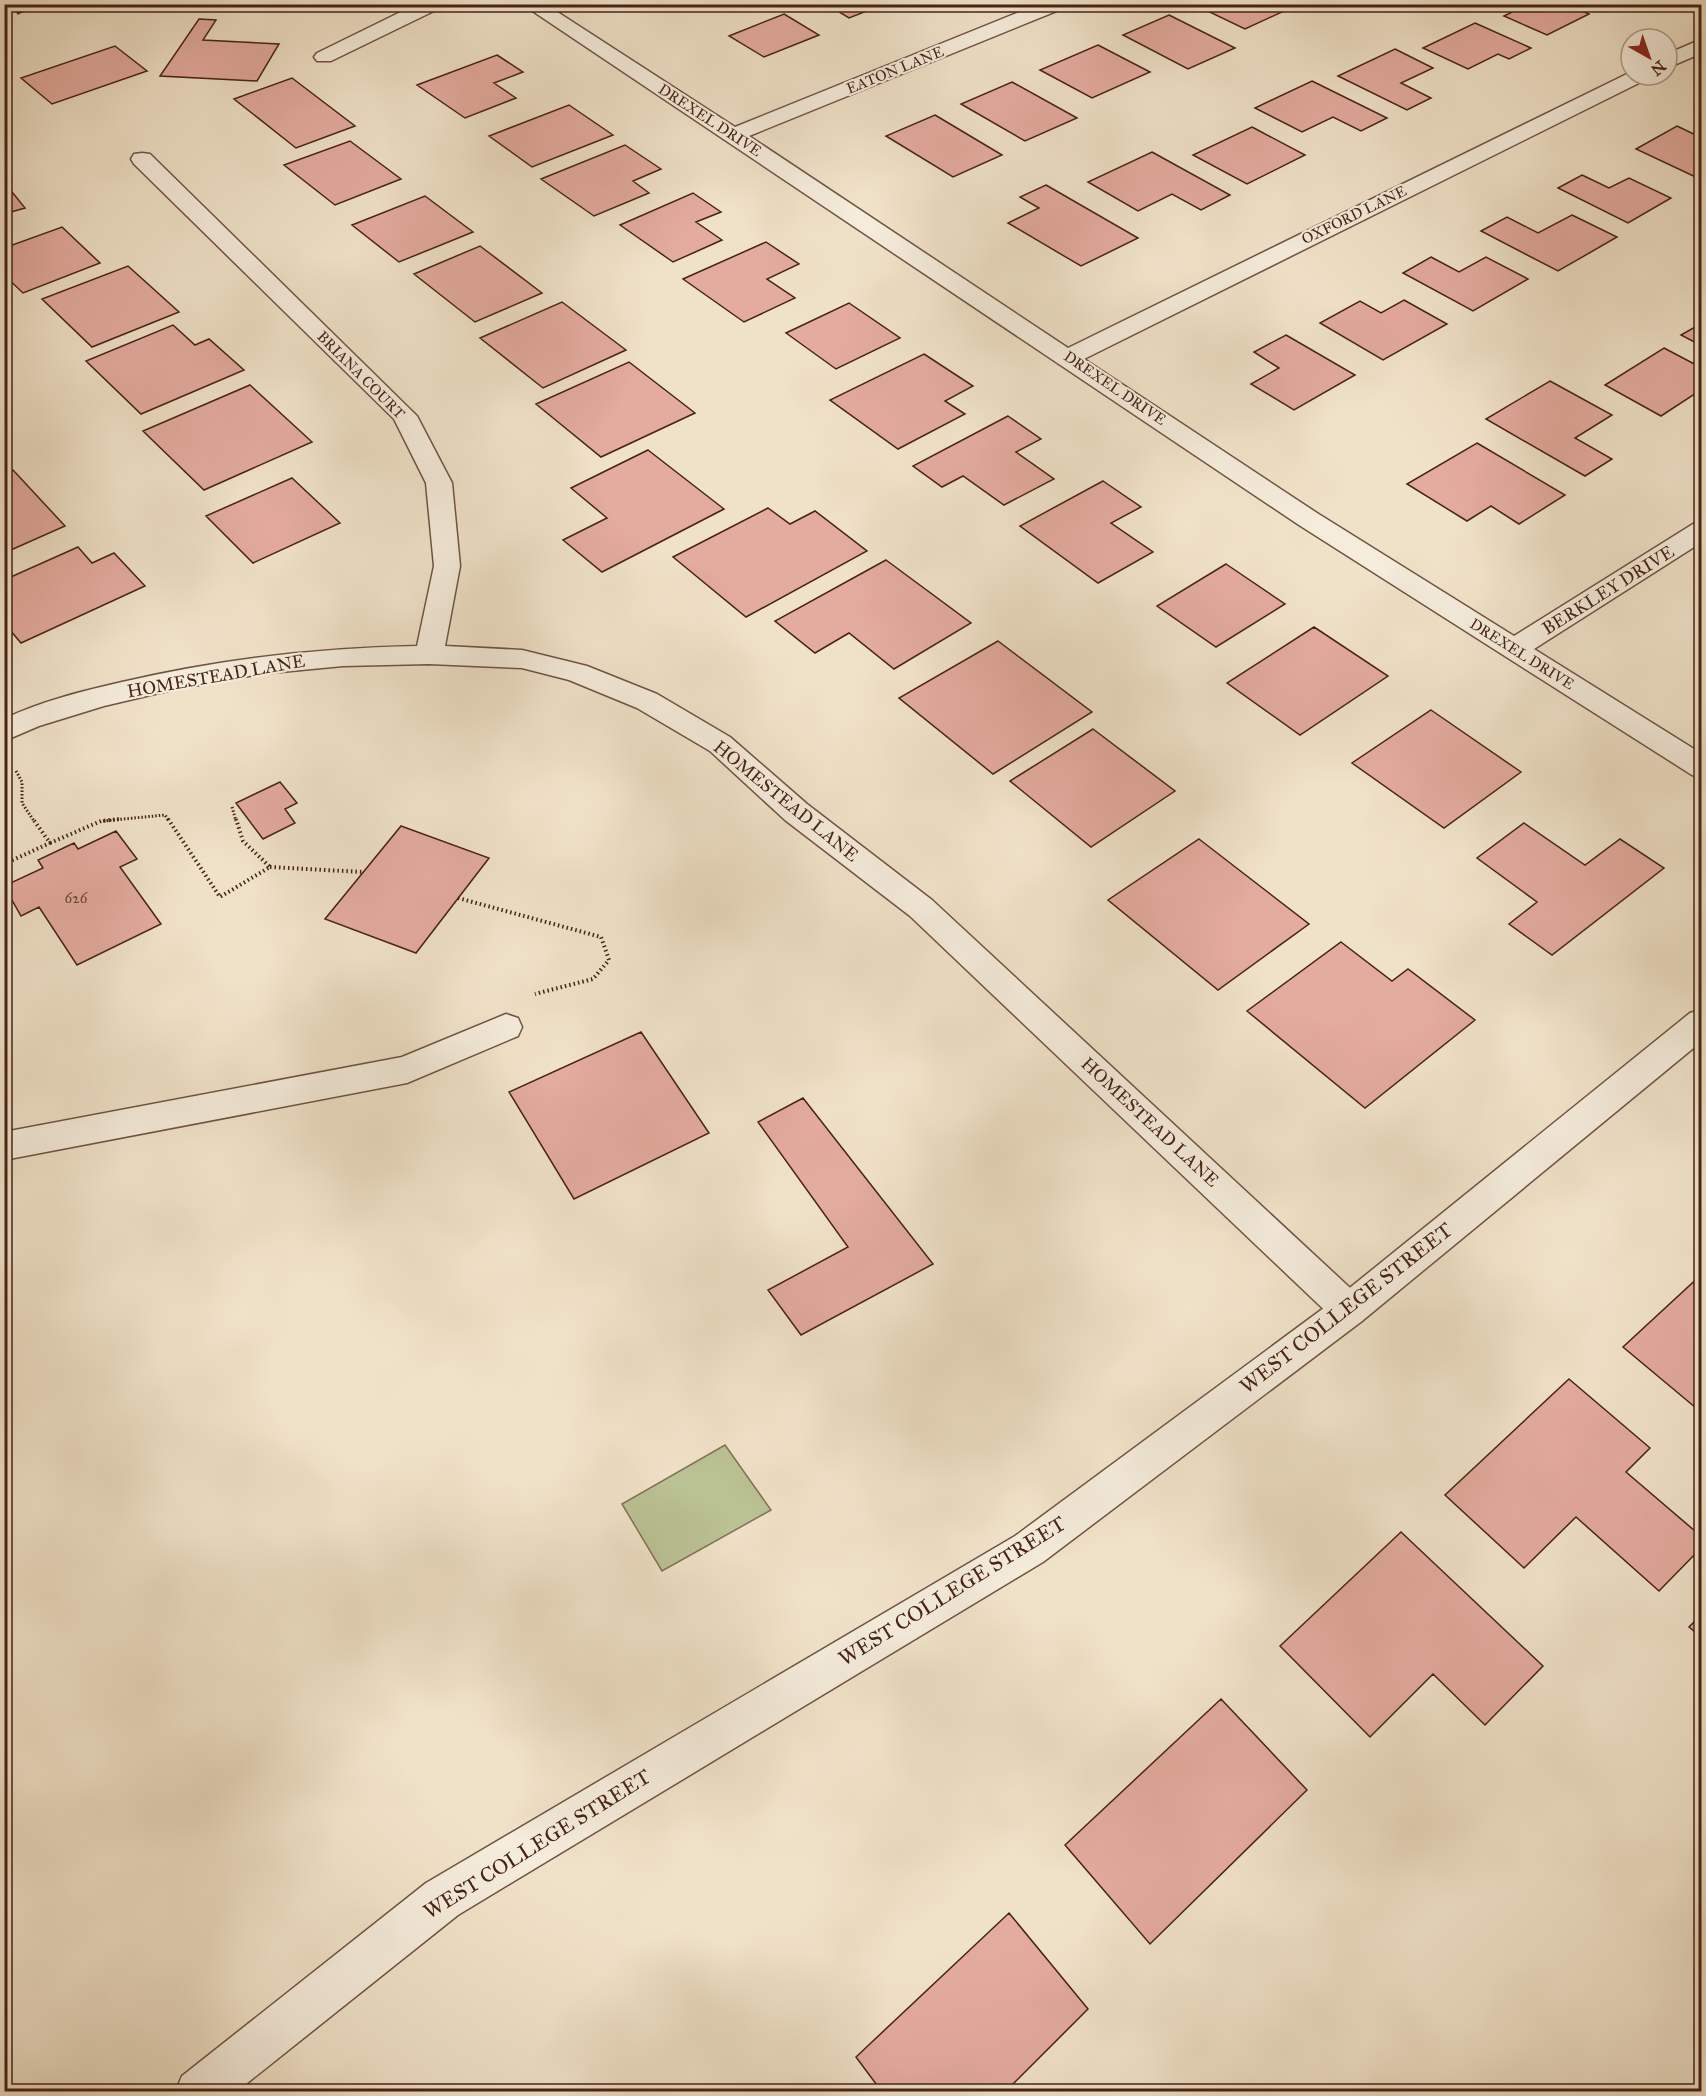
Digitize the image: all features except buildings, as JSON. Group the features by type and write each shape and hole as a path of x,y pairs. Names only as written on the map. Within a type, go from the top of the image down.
{"street":[{"path":"324,57 433,4"},
{"name":"DREXEL DRIVE","path":"531,4 1069,357 1308,519 1701,768"},
{"name":"EATON LANE","path":"733,135 1057,4"},
{"path":"1679,56 1701,45"},
{"name":"OXFORD LANE","path":"1069,357 1619,85"},
{"name":"BRIANA COURT","path":"142,159 405,416 439,483 447,566 429,655"},
{"name":"BERKLEY DRIVE","path":"1514,649 1701,530"},
{"name":"HOMESTEAD LANE","path":"4,731 29,719 100,697 172,680 260,665 343,657 429,655 522,660 577,673 647,701 720,744 796,812 921,908 1349,1310"},
{"name":"WEST COLLEGE STREET","path":"198,2091 442,1899 1029,1549 1349,1310 1701,1022"},
{"path":"4,1146 407,1070 506,1027"}],"path":[{"path":"14,767 22,782 22,803 50,843"},
{"path":"232,807 243,841 270,867"},
{"path":"4,864 101,821 165,815 220,897 270,867 363,872"},
{"path":"458,898 601,938 609,960 593,979 514,1000 506,1027"}],"green space":[{"path":"725,1445 771,1510 662,1571 622,1504"}],"railway":[{"path":"4,19 38,4"}]}
